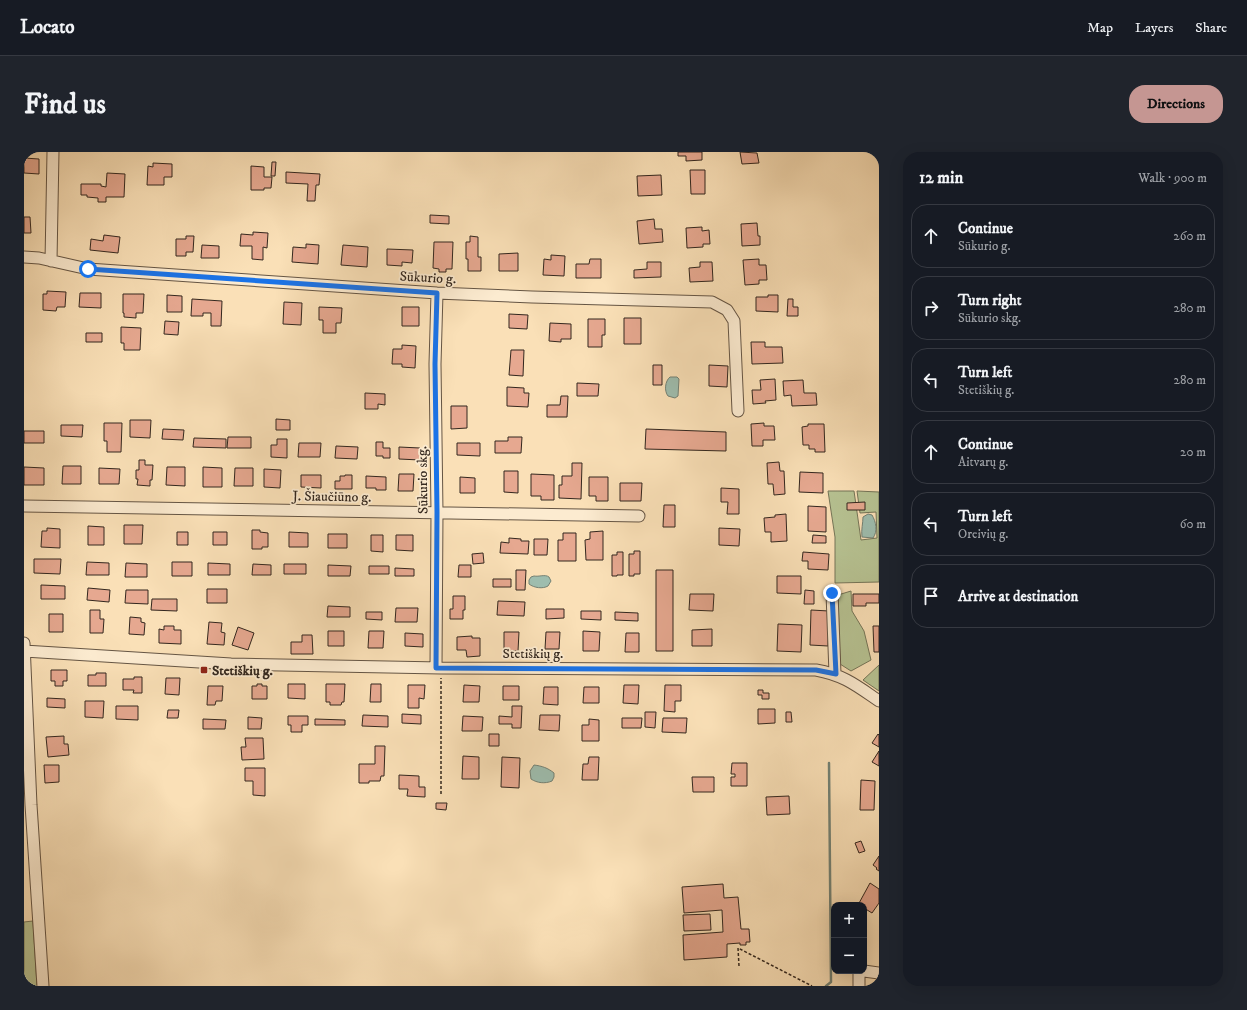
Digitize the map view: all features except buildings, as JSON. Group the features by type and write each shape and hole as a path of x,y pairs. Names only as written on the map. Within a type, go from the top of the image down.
{"street":[{"path":"51,261 52,152"},
{"name":"Sūkurio g.","path":"24,258 39,258 88,269 437,293 712,302 727,310 734,321 738,411"},
{"name":"Sūkurio skg.","path":"437,293 435,364 439,668"},
{"name":"J. Šiaučiūno g.","path":"24,506 639,516"},
{"path":"832,593 836,674"},
{"path":"24,643 28,805 43,986"},
{"name":"Stetiškių g.","path":"24,651 231,664 439,668 816,670 836,674 879,701"},
{"path":"867,972 879,973"},
{"path":"859,974 859,986"}],"path":[{"path":"439,668 441,794"},
{"path":"739,966 738,948 812,986"}],"green space":[{"path":"828,491 854,491 861,540 877,538 876,512 860,513 857,491 879,492 879,582 835,583 835,537"},
{"path":"851,591 852,611 864,631 871,660 851,671 840,664 838,595"},
{"path":"879,665 879,691 863,680"},
{"path":"33,921 37,986 24,986 24,922"}],"shaded area":[{"path":"670,377 677,377 679,379 678,396 675,398 668,396 666,391 666,383"},
{"path":"868,514 872,515 875,521 876,532 873,538 862,537 863,517"},
{"path":"534,576 547,576 551,581 546,587 536,587 529,584 529,580"},
{"path":"534,765 545,768 554,773 552,781 541,783 531,779 530,771"}],"waterway":[{"path":"826,986 831,982 829,763"}],"place":[{"name":"Stetiškių g.","path":"204,670"}],"route":[{"path":"88,269 437,293 435,364 437,512 436,668 816,670 836,674 832,593"}]}
